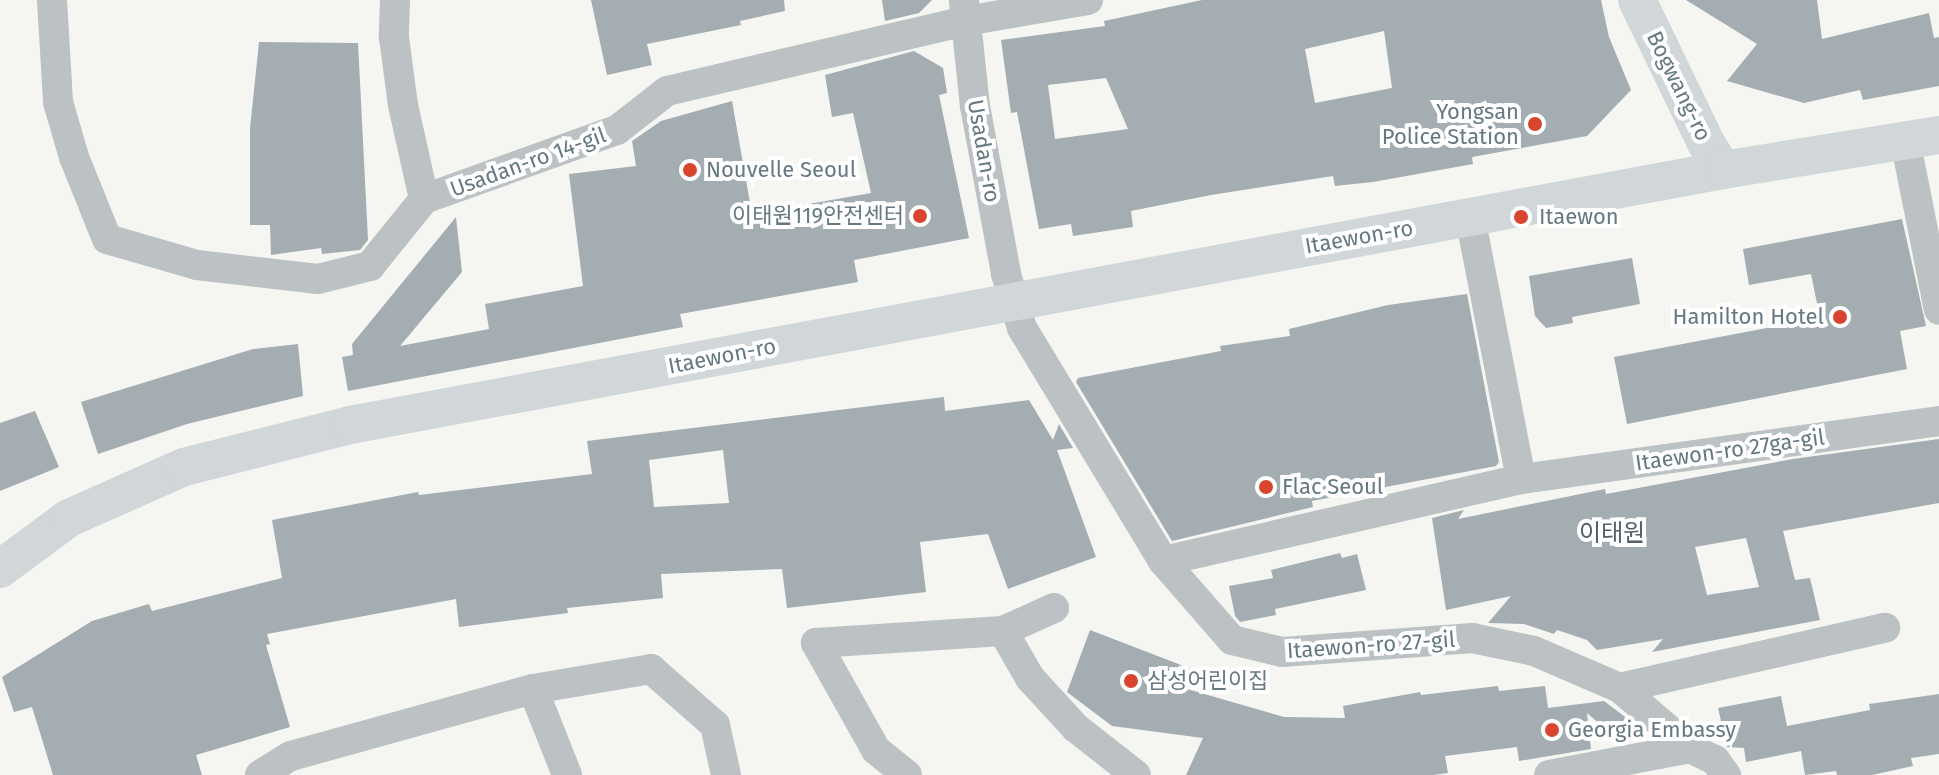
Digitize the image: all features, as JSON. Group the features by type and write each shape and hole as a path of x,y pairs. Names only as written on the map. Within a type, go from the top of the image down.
{"main road":[{"name":"Bogwang-ro","path":"1637,0 1706,143 1723,170"},
{"name":"Itaewon-ro","path":"0,569 69,518 184,467 350,425 1723,170 1922,137"}],"street":[{"name":"Usadan-ro 14-gil","path":"52,0 58,102 74,157 107,239 197,265 318,279 370,266 424,199 617,130 667,91 964,10 1088,0"},
{"path":"395,0 394,37 403,105 424,199"},
{"name":"Usadan-ro","path":"964,10 975,106 1014,301"},
{"name":"Itaewon-ro","path":"1922,137 1939,310"},
{"path":"1163,561 1521,479 1470,217"},
{"name":"Itaewon-ro 27-gil","path":"1014,301 1022,328 1163,561 1232,640 1282,652 1472,638 1534,651 1620,688 1690,748 1715,760 1726,775"},
{"name":"Itaewon-ro 27ga-gil","path":"1521,479 1939,421"},
{"path":"907,775 876,750 816,643 1003,631 1054,608"},
{"path":"1620,688 1885,628"},
{"path":"1003,631 1030,678 1076,728 1136,775"},
{"path":"260,775 533,689 651,669 715,725 726,775"},
{"path":"533,689 567,775"},
{"path":"1549,775 1690,748"}],"building":[{"path":"591,0 784,0 785,11 740,21 741,25 647,44 652,65 607,75"},
{"path":"882,0 932,0 919,13 885,21"},
{"path":"1202,0 1601,0 1609,37 1631,90 1587,136 1472,157 1473,164 1373,182 1335,186 1333,176 1211,195 1131,211 1133,227 1073,236 1071,224 1039,229 1017,112 1011,113 1001,40 1105,26 1104,21","holes":["1384,31 1392,88 1315,103 1305,49","1106,78 1128,129 1055,139 1048,85"]},
{"path":"1686,0 1817,0 1822,39 1929,13 1934,38 1939,37 1939,86 1863,100 1860,90 1804,103 1727,81 1757,44"},
{"path":"259,42 358,43 368,240 360,250 322,254 321,248 271,255 270,225 250,225 250,128"},
{"path":"914,51 943,68 947,93 939,95 969,238 854,260 858,282 680,314 683,327 348,391 342,357 353,355 352,344 456,217 462,272 400,346 489,329 485,304 583,286 569,174 636,166 632,141 661,121 732,101 752,214 871,193 853,113 832,117 825,75"},
{"name":"Hamilton Hotel","path":"1902,219 1926,326 1900,331 1907,369 1627,424 1614,357 1820,318 1811,274 1749,285 1743,249"},
{"path":"1632,258 1640,304 1572,317 1573,323 1546,328 1535,316 1529,276"},
{"path":"1467,294 1499,462 1496,466 1312,501 1313,507 1172,541 1076,382 1078,378 1221,351 1220,346 1290,336 1289,329 1388,305"},
{"path":"298,344 303,396 187,424 98,454 81,402 253,349"},
{"path":"944,397 945,411 1029,400 1053,440 1059,424 1073,448 1057,450 1096,557 1008,589 988,534 920,542 926,592 787,608 782,569 661,574 663,598 567,608 568,613 459,627 456,599 267,634 270,644 266,645 290,727 196,755 202,775 53,775 32,707 14,712 2,677 92,621 149,604 152,611 282,578 272,520 418,492 419,495 592,474 587,441","holes":["723,450 729,503 654,507 649,460"]},
{"path":"35,411 59,467 0,491 0,423"},
{"path":"1939,439 1939,503 1783,531 1795,580 1810,578 1820,620 1652,652 1663,639 1597,650 1587,640 1557,630 1554,634 1524,624 1488,623 1511,596 1446,610 1432,518 1464,510 1458,519 1605,489 1606,494 1793,459","holes":["1746,538 1759,587 1707,595 1695,547"]},
{"path":"1340,553 1342,558 1357,554 1366,590 1275,609 1276,615 1240,622 1235,616 1229,586 1273,578 1271,570"},
{"path":"1090,630 1194,670 1187,689 1284,717 1345,718 1343,706 1420,692 1421,695 1498,686 1499,691 1545,686 1548,708 1604,701 1633,723 1618,740 1587,713 1591,749 1519,761 1517,747 1445,756 1448,773 1433,775 1186,775 1203,738 1112,726 1067,692"},
{"path":"1939,694 1939,754 1911,758 1913,766 1872,775 1837,775 1836,771 1805,775 1801,751 1746,762 1744,748 1727,747 1718,708 1781,696 1787,726 1870,710 1869,704"}],"place":[{"name":"Yongsan Police Station","path":"1535,124"},
{"name":"Nouvelle Seoul","path":"690,170"},
{"name":"이태원119안전센터","path":"920,216"},
{"name":"Itaewon","path":"1521,217"},
{"name":"Hamilton Hotel","path":"1840,317"},
{"name":"Flac Seoul","path":"1266,487"},
{"name":"삼성어린이집","path":"1131,681"},
{"name":"Georgia Embassy","path":"1552,730"}],"district":[{"name":"이태원","path":"1612,534"}]}
